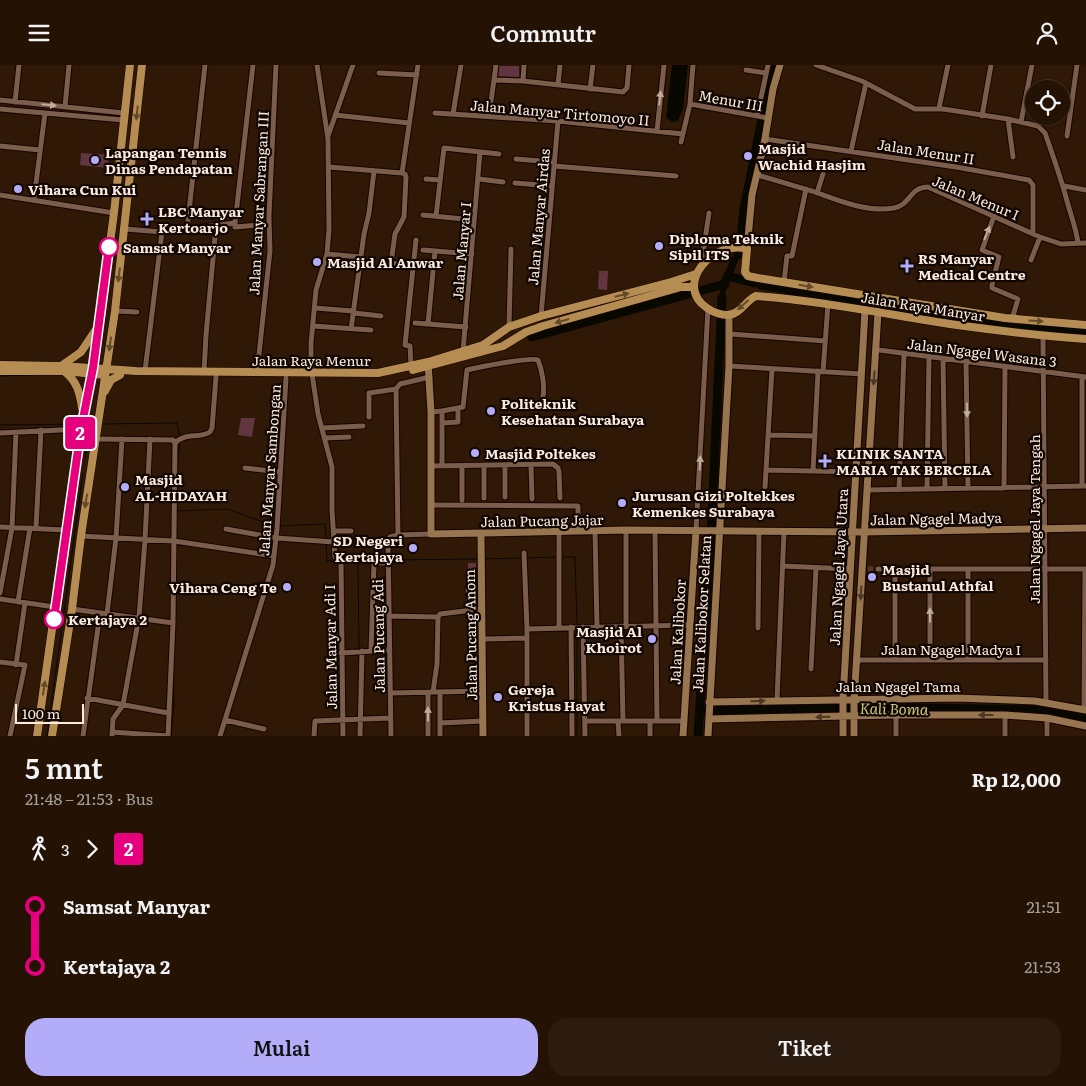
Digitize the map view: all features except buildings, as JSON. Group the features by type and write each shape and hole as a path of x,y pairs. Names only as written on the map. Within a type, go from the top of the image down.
{"main road":[{"path":"37,736 83,415 99,325 114,213 130,65"},
{"path":"52,736 115,311 142,65"},
{"path":"741,248 744,272 748,276 758,278 756,295 742,308 728,314 716,313 708,309 702,304 695,291 696,274 704,264 720,251 741,248"},
{"name":"Jalan Raya Menur","path":"0,365 106,372 204,372 286,378 374,373 429,364 483,345 509,327 541,316 696,274"},
{"name":"Jalan Raya Manyar","path":"758,278 1012,319 1086,325"},
{"name":"Jalan Raya Menur","path":"106,372 120,375 216,377 257,373 374,378 505,345 535,329 681,287 695,291"},
{"name":"Jalan Raya Manyar","path":"756,295 828,304 958,325 1043,336 1086,339"},
{"path":"586,304 589,313"},
{"path":"83,415 77,386 62,369 80,352 94,335 99,325"},
{"path":"509,327 512,334 517,338"},
{"path":"498,335 504,338 505,345"},
{"name":"Jalan Raya Menur","path":"0,371 62,369"},
{"path":"102,399 109,383 120,375"},
{"path":"75,469 84,466 91,471"}],"street":[{"path":"15,102 19,65"},
{"path":"65,107 68,65"},
{"path":"187,229 205,65"},
{"path":"253,65 235,227 270,224"},
{"name":"Jalan Manyar Sabrangan III","path":"257,373 270,251 276,65"},
{"path":"226,529 276,538 333,542 332,467 318,414 311,343 317,285 327,254 329,235 328,139 318,65"},
{"path":"328,139 353,65"},
{"path":"402,173 418,65"},
{"path":"453,114 461,65"},
{"path":"489,116 496,65"},
{"path":"523,81 524,65"},
{"path":"558,85 560,65"},
{"path":"590,89 593,65"},
{"path":"494,80 625,91 628,65"},
{"path":"657,131 664,65"},
{"path":"681,142 690,104 693,65"},
{"path":"741,248 765,139 762,117 768,65"},
{"path":"762,117 780,65"},
{"path":"816,65 840,72 866,83 914,109 939,109 1008,119 1038,126 1045,133 1064,186 1077,229 1078,243"},
{"path":"939,109 948,65"},
{"path":"982,116 991,65"},
{"path":"1021,122 1032,65"},
{"path":"1067,136 1076,65"},
{"path":"746,70 766,73"},
{"path":"379,73 417,75"},
{"path":"851,151 866,83"},
{"path":"0,101 106,111 124,117"},
{"path":"7,110 8,101"},
{"name":"Menur III","path":"690,104 762,117"},
{"path":"0,109 105,119 124,117"},
{"path":"105,119 106,111"},
{"path":"34,199 45,113"},
{"name":"Jalan Manyar Tirtomoyo II","path":"435,113 558,121 683,134"},
{"path":"335,115 409,123"},
{"path":"1008,119 1013,157"},
{"name":"Jalan Manyar Airdas","path":"541,316 558,121"},
{"name":"Jalan Menur II","path":"765,139 956,167 1029,180 1033,185 1033,233"},
{"path":"0,146 40,150"},
{"path":"436,216 445,148 499,154"},
{"name":"Jalan Manyar I","path":"463,351 480,152"},
{"path":"516,159 676,176"},
{"path":"329,167 405,174 404,217 395,234 391,263 413,266"},
{"path":"351,329 374,171"},
{"path":"817,193 823,174"},
{"name":"Jalan Menur I","path":"757,175 856,205 887,209 901,206 906,203 917,189 928,187 1040,237 1061,244 1086,243"},
{"path":"426,179 440,180"},
{"path":"478,179 503,182"},
{"path":"515,183 552,186"},
{"path":"1064,186 1086,191"},
{"path":"784,282 788,256 792,256 806,189"},
{"path":"0,195 114,213"},
{"path":"704,264 702,260 710,213"},
{"path":"423,215 474,220"},
{"path":"994,217 982,250 999,257 992,288 1018,299 1012,319"},
{"path":"125,229 162,232 235,223"},
{"path":"204,372 216,226"},
{"path":"145,371 162,232"},
{"path":"1031,260 1040,237"},
{"path":"410,366 410,346 405,345 416,240"},
{"path":"509,327 511,249"},
{"path":"423,250 472,254"},
{"path":"428,324 435,251"},
{"path":"327,254 361,257"},
{"path":"813,471 820,372 828,304"},
{"path":"315,308 381,316"},
{"path":"699,530 708,309"},
{"name":"Jalan Ngagel Jaya Utara","path":"843,736 843,700 865,310"},
{"path":"115,311 137,312"},
{"name":"Jalan Ngagel Jaya Utara","path":"854,736 854,700 865,569 864,532 878,312"},
{"name":"Jalan Kalibokor Selatan","path":"708,736 716,530 729,366 730,334 728,314"},
{"path":"415,323 466,327"},
{"path":"313,326 370,330"},
{"path":"730,334 825,341"},
{"name":"Jalan Ngagel Jaya Tengah","path":"1043,336 1046,702"},
{"name":"Jalan Ngagel Wasana 3","path":"876,348 943,359 1084,377"},
{"path":"899,490 904,353"},
{"path":"927,489 929,357"},
{"path":"431,412 463,407 467,369 521,361 536,359 539,362 544,391 543,396"},
{"path":"943,359 945,489"},
{"path":"966,361 968,488"},
{"path":"429,364 431,534"},
{"path":"729,366 862,374"},
{"path":"1004,488 1005,367"},
{"path":"765,487 772,369"},
{"path":"96,437 174,441 183,436 202,435 210,432 216,377"},
{"path":"398,535 396,389 400,384 430,377"},
{"path":"867,490 1084,486 1084,377"},
{"name":"Jalan Manyar Sambongan","path":"220,736 269,580 274,556 286,378"},
{"path":"369,417 369,393 396,389"},
{"path":"442,423 458,422 458,409"},
{"path":"442,411 442,466"},
{"path":"322,428 363,426"},
{"path":"0,433 81,429"},
{"path":"18,601 33,528 41,430"},
{"path":"0,593 12,528 16,432"},
{"path":"768,435 815,436"},
{"path":"325,438 349,437"},
{"path":"106,613 116,538 122,439"},
{"path":"150,439 139,617 123,705 113,719 112,734 168,736 175,542 174,441"},
{"path":"531,465 532,499"},
{"path":"431,466 555,465 559,472 560,498"},
{"path":"462,466 462,500"},
{"path":"484,466 484,498"},
{"path":"505,466 505,497"},
{"path":"245,468 280,472"},
{"path":"766,470 856,472"},
{"path":"431,505 578,506 578,531"},
{"path":"0,527 66,530"},
{"name":"Jalan Ngagel Madya","path":"699,530 864,532 1086,528"},
{"path":"619,736 626,530"},
{"path":"655,530 657,721"},
{"name":"Jalan Pucang Jajar","path":"390,537 431,534 699,530"},
{"name":"Jalan Kalibokor","path":"683,736 690,625 699,530"},
{"path":"334,531 351,531"},
{"path":"595,531 597,627"},
{"path":"758,628 759,531"},
{"path":"777,700 784,531"},
{"path":"559,532 559,627"},
{"name":"Jalan Pucang Anom","path":"481,533 483,736"},
{"path":"81,536 175,542 274,556"},
{"name":"Jalan Pucang Adi","path":"390,537 388,542 388,559 391,736"},
{"name":"Jalan Manyar Adi I","path":"333,542 335,557 341,560 343,736"},
{"path":"524,556 527,629 527,736"},
{"path":"341,560 388,559"},
{"path":"371,651 374,563 388,559"},
{"path":"783,566 850,569"},
{"path":"811,669 816,568"},
{"path":"878,569 1086,569 1085,710"},
{"path":"895,569 895,660"},
{"path":"930,569 930,660"},
{"path":"968,570 968,660"},
{"path":"468,589 470,610"},
{"path":"0,599 55,607"},
{"path":"16,665 25,603"},
{"path":"72,609 173,623"},
{"path":"389,616 438,617 443,613 481,609"},
{"path":"83,736 100,613"},
{"path":"428,736 430,692 437,664 438,617"},
{"path":"527,629 690,625"},
{"path":"577,627 585,736"},
{"path":"572,736 577,627"},
{"path":"483,639 527,638"},
{"path":"341,653 390,650"},
{"path":"360,651 360,736"},
{"name":"Jalan Ngagel Madya I","path":"857,662 861,660 1046,660"},
{"path":"0,662 25,665 10,736"},
{"path":"390,693 483,691"},
{"path":"440,692 440,736"},
{"path":"87,698 168,713"},
{"name":"Jalan Ngagel Tama","path":"709,703 777,700 957,698 1046,702 1085,710"},
{"name":"Jalan Ngagel Tama","path":"709,718 843,714 1006,715 1048,718 1086,726"},
{"path":"896,715 896,736"},
{"path":"1005,736 1006,715"},
{"path":"314,736 314,722 391,718"},
{"path":"1047,736 1048,718"},
{"path":"225,720 264,729"},
{"path":"440,723 483,721"},
{"path":"585,721 684,721"},
{"path":"650,721 650,736"}],"shaded area":[{"path":"672,65 688,65 683,109 678,121 672,122 666,118"},
{"path":"499,66 519,66 519,77 498,76"},
{"name":"Lapangan Tennis Dinas Pendapatan","path":"81,153 109,155 108,168 80,165"},
{"path":"735,251 741,253 724,296 724,308 719,309 721,281"},
{"path":"599,271 608,271 607,290 598,289"},
{"path":"241,418 255,418 252,437 238,435"},
{"path":"468,563 476,563 476,582 468,582"}],"waterway":[{"path":"738,255 744,209 773,65"},
{"path":"728,276 754,283"},
{"path":"532,337 725,284"},
{"path":"761,285 931,315 1086,332"},
{"path":"698,736 711,536 722,297"},
{"path":"0,376 32,375"},
{"path":"102,424 177,423 180,436"},
{"path":"0,425 80,424"},
{"path":"87,424 95,424"},
{"path":"85,457 91,424"},
{"path":"177,468 180,442"},
{"path":"47,736 83,473"},
{"path":"176,511 227,509 274,526"},
{"path":"278,526 325,524 326,538"},
{"path":"326,542 327,561 336,561"},
{"path":"525,558 556,557"},
{"path":"560,557 575,557 577,625"},
{"path":"485,559 521,558"},
{"path":"390,560 479,559"},
{"path":"358,560 359,650"},
{"path":"375,560 386,560"},
{"path":"171,736 174,703 175,627"},
{"path":"577,629 577,736"},
{"path":"359,654 359,673"},
{"name":"Kali Boma","path":"702,711 860,707 1048,710 1086,719"}],"tunnel":[{"path":"868,569 878,569"}],"bus line":[{"name":"2","path":"54,619 81,429 93,368 109,247"}],"place":[{"name":"Masjid Wachid Hasjim","path":"748,156"},
{"name":"Lapangan Tennis Dinas Pendapatan","path":"95,160"},
{"name":"Vihara Cun Kui","path":"18,189"},
{"name":"LBC Manyar Kertoarjo","path":"147,219"},
{"name":"Diploma Teknik Sipil ITS","path":"659,246"},
{"name":"Samsat Manyar","path":"109,247"},
{"name":"Masjid Al Anwar","path":"317,262"},
{"name":"RS Manyar Medical Centre","path":"907,266"},
{"name":"Politeknik Kesehatan Surabaya","path":"491,411"},
{"name":"Masjid Poltekes","path":"475,453"},
{"name":"KLINIK SANTA MARIA TAK BERCELA","path":"825,461"},
{"name":"Masjid AL-HIDAYAH","path":"125,487"},
{"name":"Jurusan Gizi Poltekkes Kemenkes Surabaya","path":"622,503"},
{"name":"SD Negeri Kertajaya","path":"413,548"},
{"name":"Masjid Bustanul Athfal","path":"872,577"},
{"name":"Vihara Ceng Te","path":"287,587"},
{"name":"Kertajaya 2","path":"54,619"},
{"name":"Masjid Al Khoirot","path":"652,639"},
{"name":"Gereja Kristus Hayat","path":"498,697"}]}
